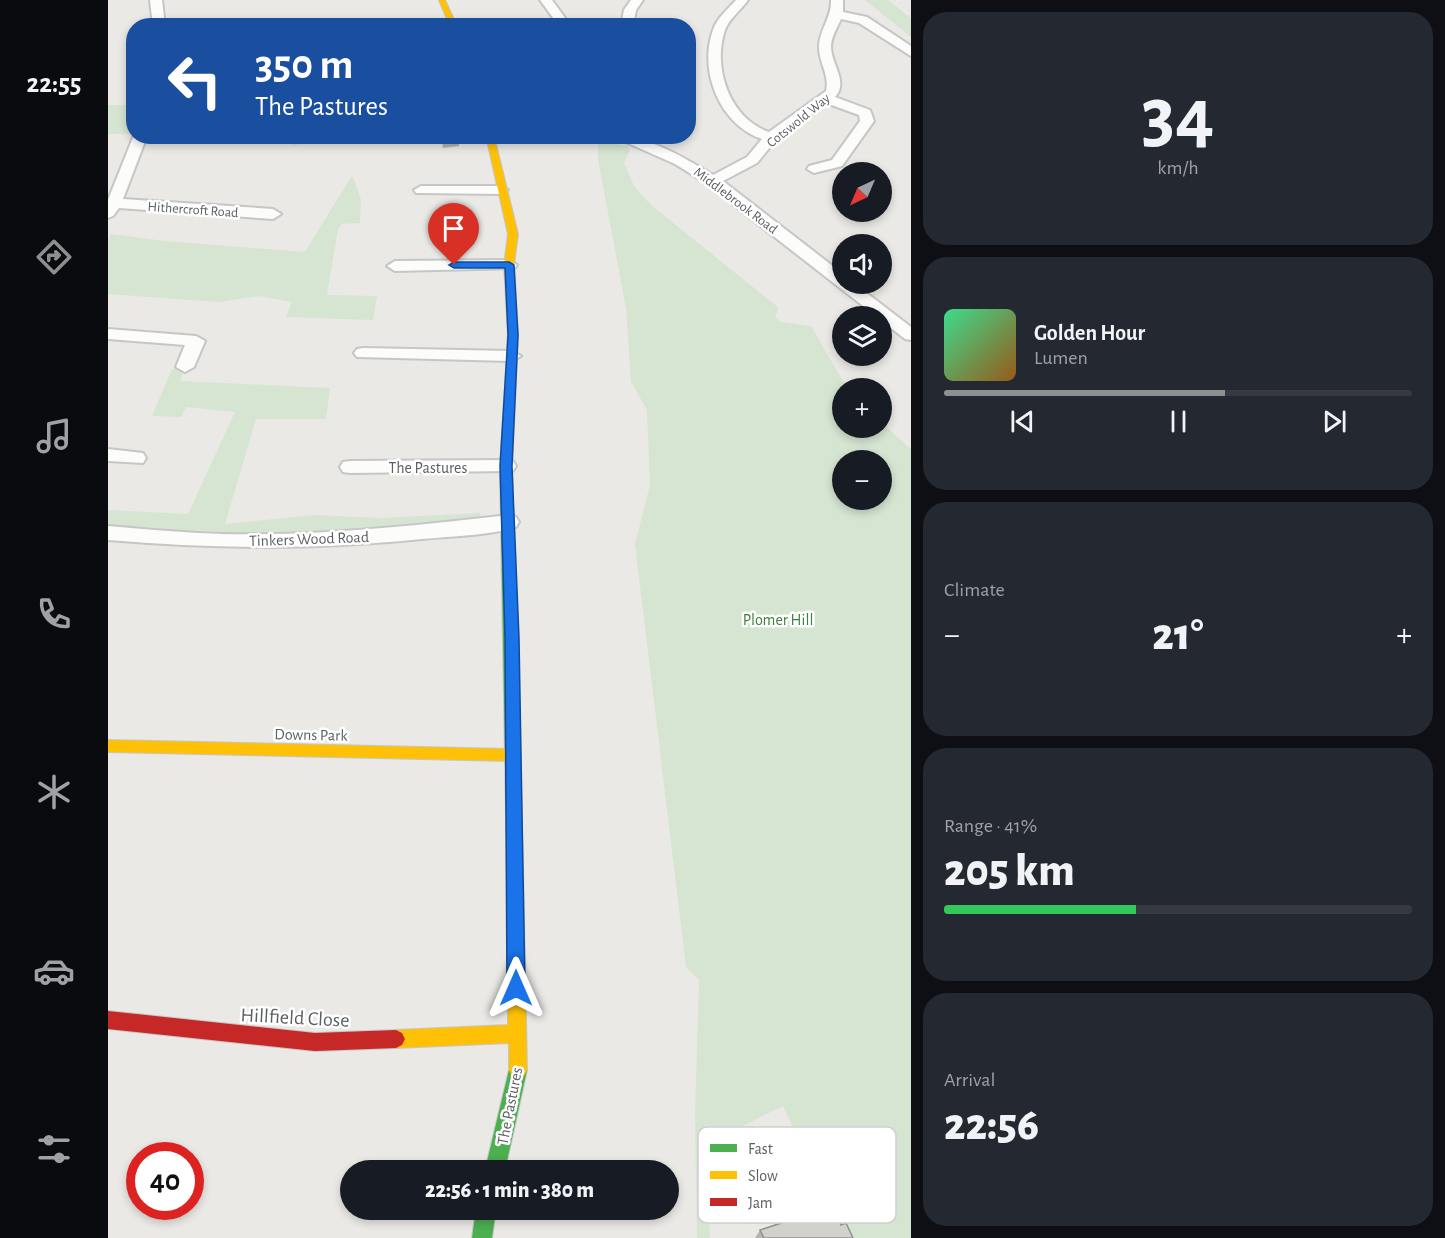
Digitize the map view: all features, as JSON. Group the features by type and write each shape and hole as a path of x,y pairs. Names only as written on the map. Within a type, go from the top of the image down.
{"street":[{"path":"156,0 158,18"},
{"path":"442,0 450,18"},
{"path":"546,0 558,18"},
{"path":"628,18 630,10 637,0"},
{"path":"742,0 719,30 716,54 721,88 740,123 771,137"},
{"name":"Cotswold Way","path":"712,180 744,166 771,137 827,99 835,86 826,57 825,42 838,15 837,0"},
{"path":"838,15 863,20 911,52"},
{"path":"814,169 837,163 868,117 856,108 827,99"},
{"name":"Hithercroft Road","path":"137,144 111,208 273,214"},
{"name":"The Pastures","path":"492,144 501,190 512,222 509,265 512,356 506,466 514,755 518,1074 497,1160"},
{"name":"Middlebrook Road","path":"652,144 712,180 832,274"},
{"path":"421,190 501,190"},
{"path":"395,266 509,265"},
{"name":"Middlebrook Road","path":"858,294 911,335"},
{"path":"108,334 196,341 185,367"},
{"path":"363,353 512,356"},
{"path":"108,455 136,458"},
{"name":"The Pastures","path":"350,467 506,466"},
{"name":"Tinkers Wood Road","path":"108,533 221,541 302,541 421,533 509,522"},
{"name":"Downs Park","path":"108,746 514,755"},
{"name":"Hillfield Close","path":"108,1020 315,1042 516,1034"},
{"path":"482,1238 484,1220"}],"green space":[{"path":"865,0 888,0 911,18 911,37"},
{"path":"108,105 126,105 126,134 108,134"},
{"name":"Plomer Hill","path":"599,144 628,146 630,150 624,163 634,186 651,205 779,308 775,316 781,322 811,326 832,366 841,378 832,378 832,438 892,438 892,432 911,449 911,1238 846,1238 839,1223 896,1223 896,1127 793,1127 783,1106 741,1127 698,1127 698,1223 709,1223 710,1238 697,1238 695,1115 699,980 686,967 635,544 650,485 647,410 631,382 626,308 598,159"},
{"path":"353,177 361,200 360,223 342,224 338,229 327,295 377,296 373,320 286,317 292,302 260,296 218,302 108,294 108,240 111,234 165,241 305,252"},
{"path":"172,369 184,370 180,381 330,388 326,419 256,419 225,524 314,515 381,518 480,513 480,520 319,537 222,536 108,528 108,510 188,514 235,412 186,407 181,417 152,416"}],"building":[{"path":"781,1223 840,1223 841,1225 846,1223 853,1238 764,1238 760,1230"}],"railway":[{"path":"895,0 911,12"}],"traffic: fast":[{"path":"506,469 515,872"},
{"path":"497,1160 518,1070"},
{"path":"482,1238 484,1220"}],"traffic: slow":[{"path":"442,0 450,18"},
{"path":"492,144 513,234 509,265 513,335 506,469"},
{"path":"108,746 514,755"},
{"path":"515,872 518,1070"},
{"path":"396,1039 516,1034"}],"traffic: jam":[{"path":"108,1020 315,1042 396,1039"}],"route":[{"path":"454,265 509,265 513,335 506,466 512,638 516,988"}]}
